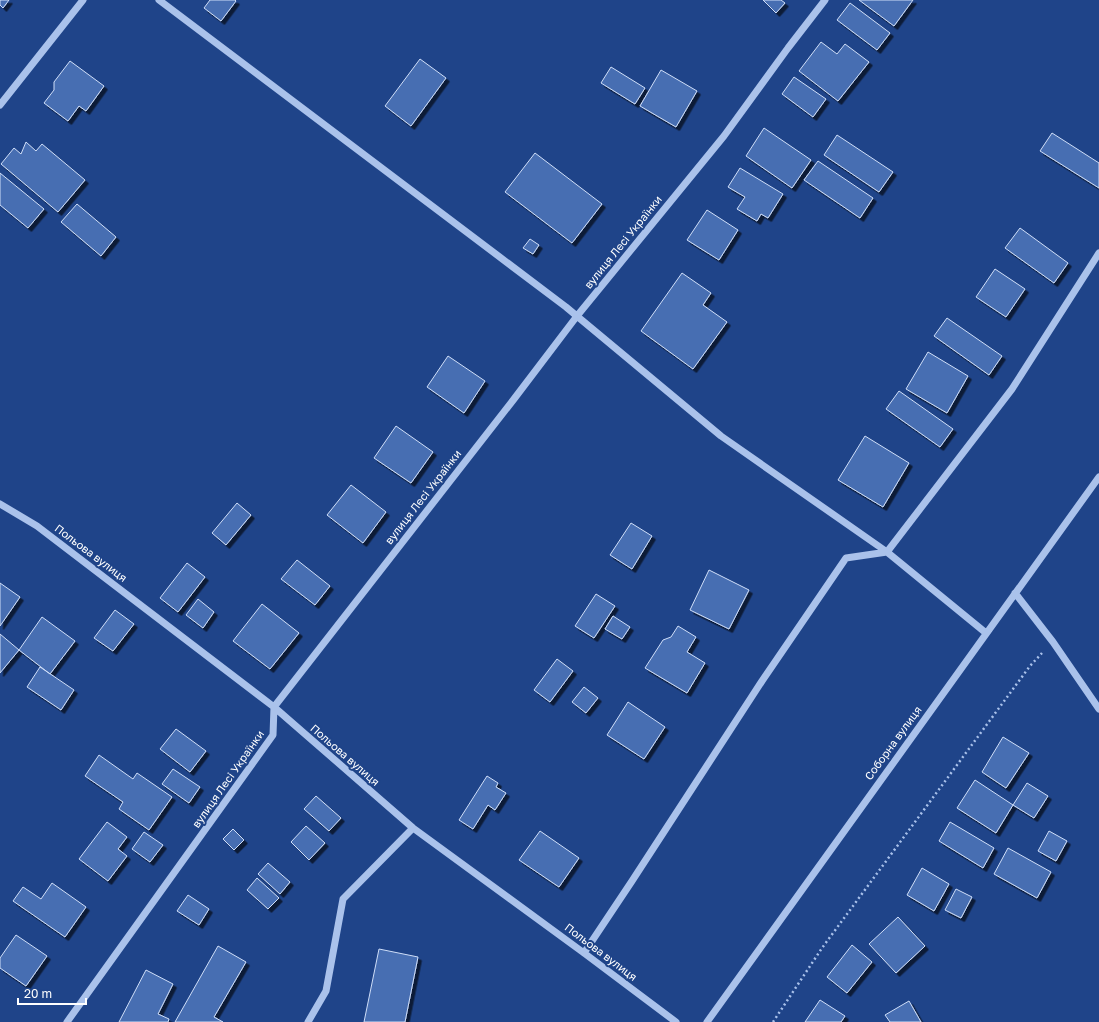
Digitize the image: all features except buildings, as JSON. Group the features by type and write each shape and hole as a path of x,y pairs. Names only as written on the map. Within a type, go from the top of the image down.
{"street":[{"path":"0,105 83,0"},
{"path":"158,0 577,316 721,436 887,552 986,633"},
{"name":"вулиця Лесі Українки","path":"67,1022 273,735 274,707 577,316 724,136 825,0"},
{"path":"584,953 762,681 846,558 887,552 1012,389 1099,253"},
{"name":"Соборна вулиця","path":"707,1022 1099,477"},
{"name":"Польова вулиця","path":"0,504 37,526 274,707 413,828 676,1022"},
{"path":"1015,593 1053,642 1099,709"},
{"path":"308,1022 326,990 343,899 413,828"}],"path":[{"path":"773,1022 822,948 1030,666 1053,642"}]}
